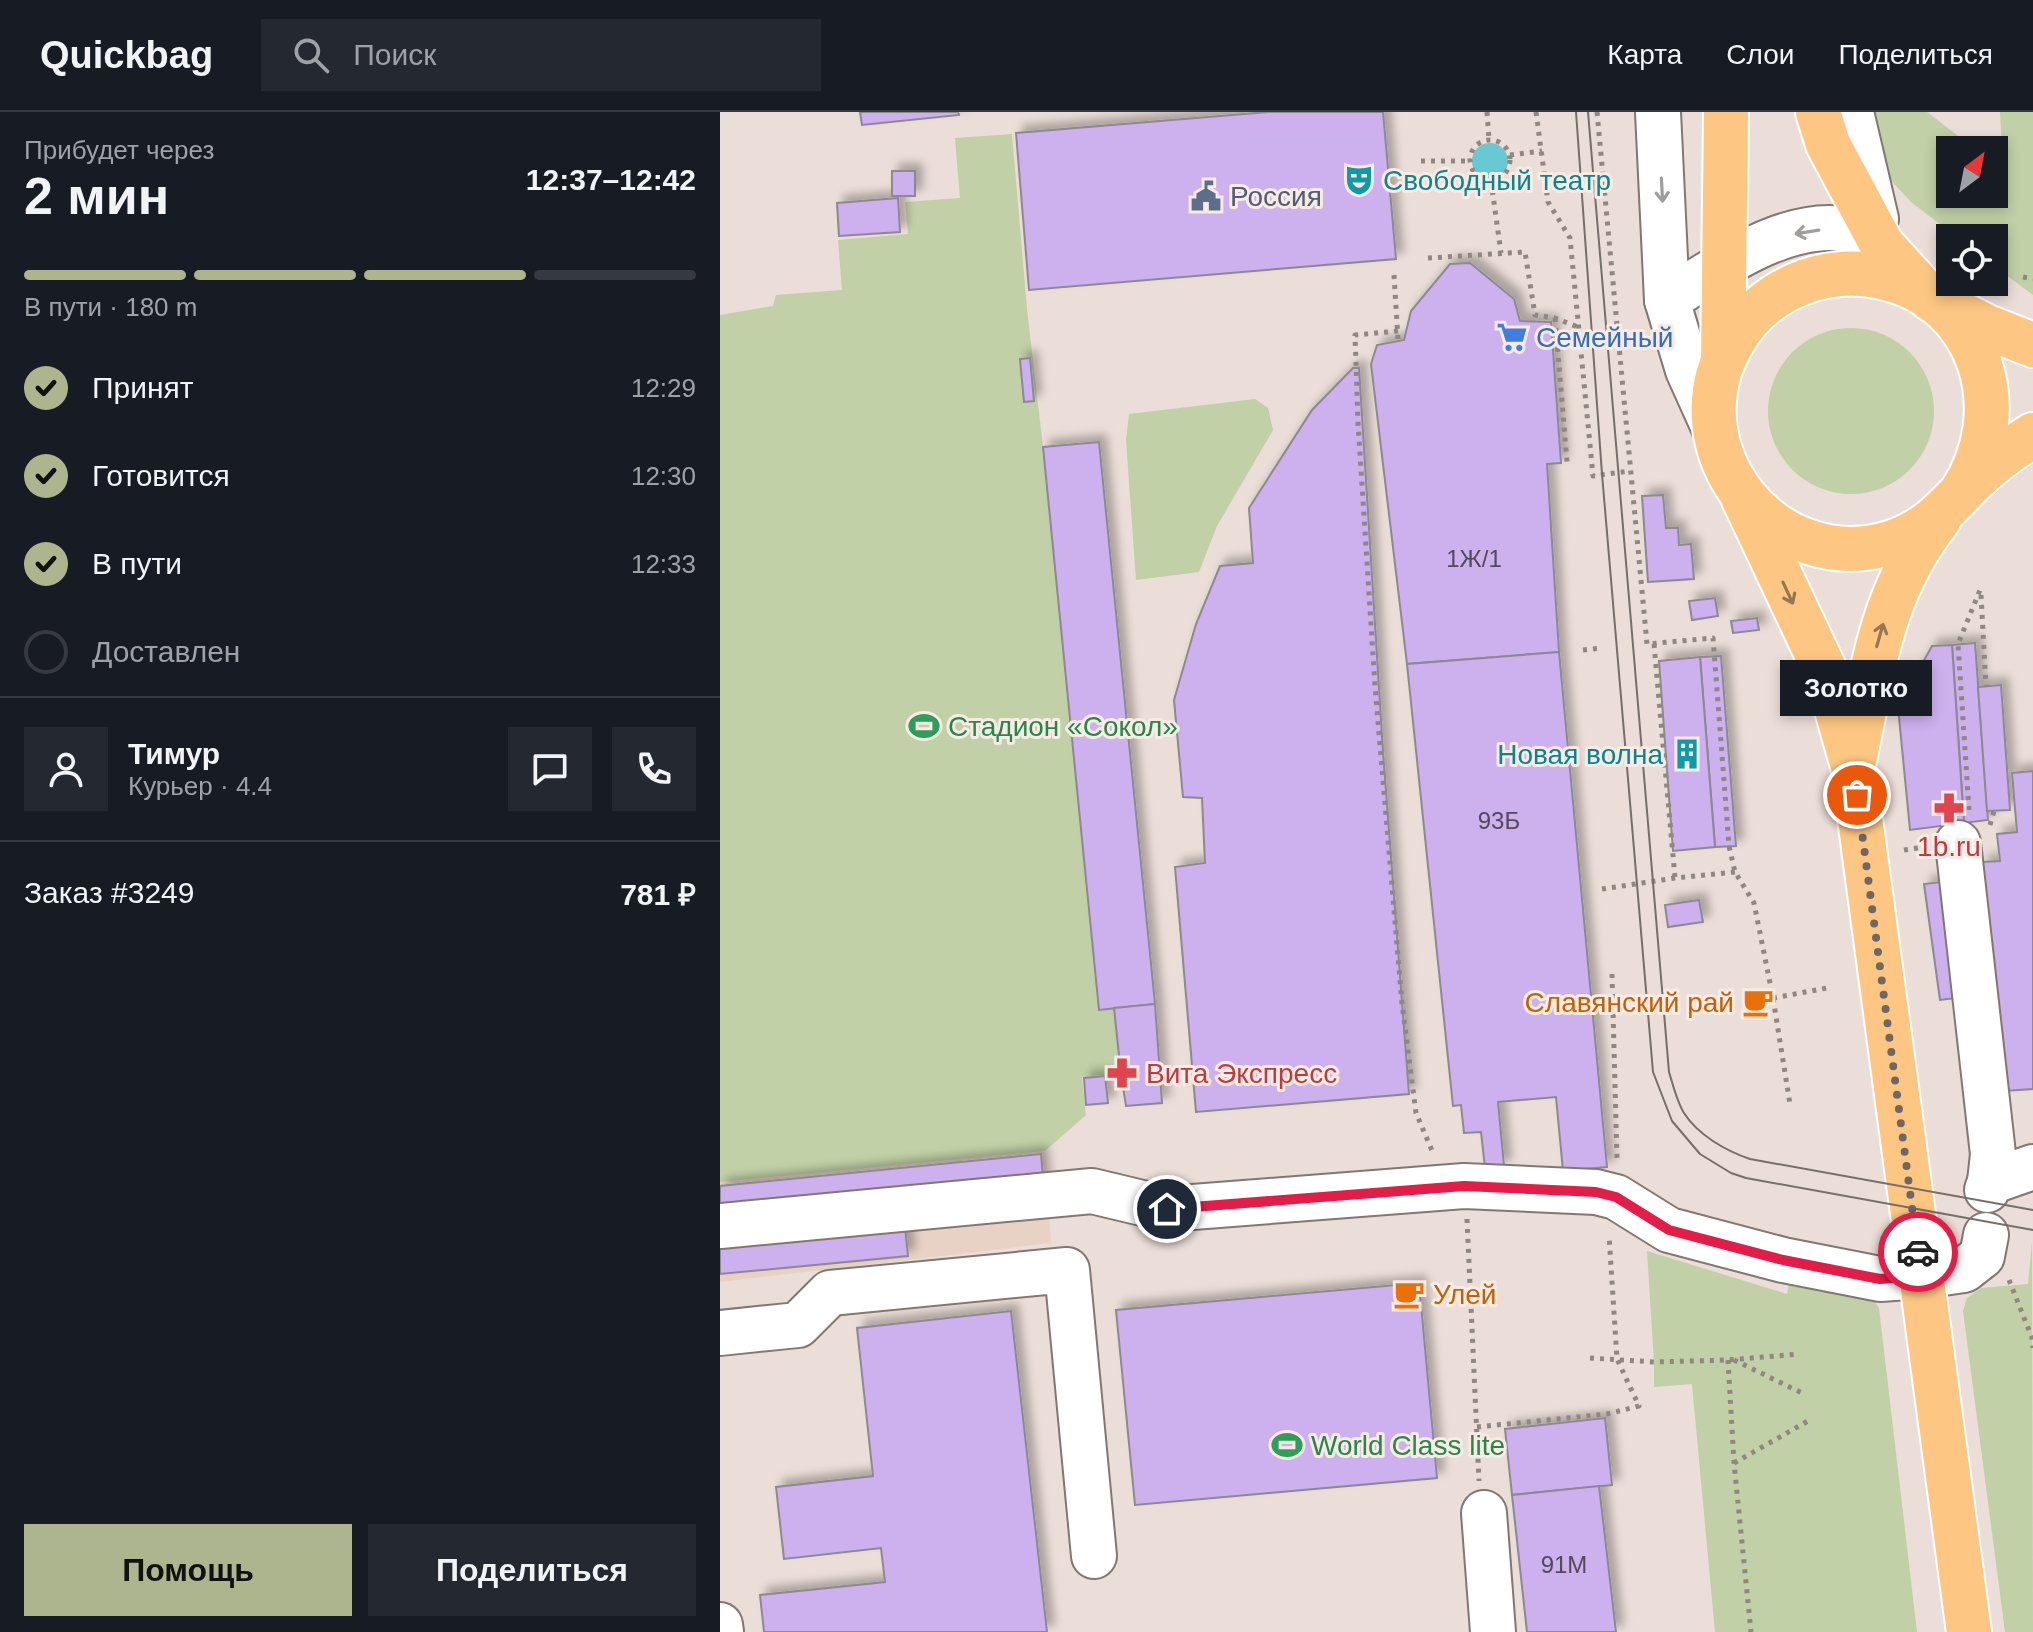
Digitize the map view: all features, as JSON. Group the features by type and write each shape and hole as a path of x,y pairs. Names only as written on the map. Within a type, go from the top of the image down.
{"main road":[{"path":"1818,112 1828,144 1882,245 1962,329 1976,355 1985,382 1988,411 1985,440 1976,468 1928,533 1906,570 1883,624 1853,766"},
{"path":"1723,118 1723,361"},
{"path":"1969,1632 1853,766 1827,675 1743,497 1725,466 1715,430 1714,396 1723,361 1734,339 1757,310 1778,295 1811,279 1849,273 1898,281 1987,327 2033,345"},
{"path":"1743,497 1779,528 1807,541 1838,548 1869,547 1900,540 1928,525 1998,459 2033,435"}],"street":[{"path":"1658,112 1667,300 1688,370 1715,430"},
{"path":"1851,112 1882,245"},
{"path":"1667,300 1722,265 1776,239 1798,233 1830,228 1858,233 1882,245"},
{"path":"1964,832 1993,1154 1988,1186 2033,1167"},
{"path":"720,1226 1092,1191 1167,1209 1464,1186 1596,1192 1616,1197 1669,1230 1783,1260 1880,1279 1964,1270 1984,1246"},
{"path":"720,1333 798,1325 830,1293 1067,1270 1094,1556"},
{"path":"1482,1498 1493,1632"},
{"path":"720,1625 721,1632"}],"path":[{"path":"1487,112 1489,140"},
{"path":"1536,112 1548,202 1570,238 1593,476 1629,471"},
{"path":"1597,112 1647,644 1713,638 1729,846 1735,872 1754,903 1790,1104"},
{"path":"1489,140 1499,141 1510,155 1507,173 1500,179 1482,179 1474,174 1470,165 1473,148 1489,140"},
{"path":"1510,155 1542,151"},
{"path":"1421,161 1470,161"},
{"path":"1491,181 1501,253"},
{"path":"1428,258 1525,252 1535,315 1555,318 1578,327"},
{"path":"1394,275 1398,339"},
{"path":"2023,277 2033,279"},
{"path":"1555,318 1567,462"},
{"path":"1398,331 1355,335 1358,423 1375,686 1402,1004 1416,1113 1438,1162"},
{"path":"1964,832 1958,644 1980,590 1986,687"},
{"path":"1654,643 1675,878"},
{"path":"1583,650 1602,648"},
{"path":"1602,889 1735,872"},
{"path":"1612,974 1617,1165"},
{"path":"1773,998 1827,988"},
{"path":"1477,1427 1607,1414 1639,1406 1617,1359 1609,1230"},
{"path":"1468,1239 1482,1498"},
{"path":"1984,1246 2009,1279 2033,1348"},
{"path":"1590,1358 1654,1362 1799,1354"},
{"path":"1731,1360 1806,1395"},
{"path":"1731,1360 1734,1463 1751,1632"},
{"path":"1734,1463 1808,1421"}],"shaded area":[{"path":"1045,1151 1051,1243 720,1282 720,1182"}],"green space":[{"path":"1867,112 1927,112 1958,136 1936,136 1936,208 2008,208 2008,136 2001,136 2000,112 2033,112 2033,295 2008,276 2008,224 1940,224 1911,202 1885,174"},
{"name":"Стадион «Сокол»","path":"1012,134 1043,447 1155,1004 1162,1103 1126,1106 1120,1074 1082,1077 1086,1115 1045,1151 720,1182 720,315 773,306 776,295 842,290 838,240 908,234 905,202 960,198 955,138"},
{"path":"1851,328 1883,334 1910,352 1928,379 1934,411 1928,443 1910,470 1883,488 1851,494 1819,488 1792,470 1774,443 1768,411 1774,379 1792,352 1819,334"},
{"path":"1255,399 1268,408 1273,430 1217,526 1199,572 1136,580 1126,440 1129,414"},
{"path":"2032,1243 2033,1632 2005,1632 1963,1311 1967,1298 1981,1288 2028,1284"},
{"path":"1647,1251 1787,1294 1789,1284 1859,1289 1871,1296 1879,1308 1917,1632 1715,1632 1692,1384 1654,1387"}],"water":[{"path":"1490,143 1503,148 1508,161 1503,174 1490,179 1477,174 1472,161 1477,148"}],"building":[{"path":"860,112 958,112 959,115 862,125"},
{"name":"Россия","path":"1268,112 1383,112 1396,259 1029,290 1016,133"},
{"path":"892,171 915,171 915,196 892,196"},
{"path":"898,198 900,232 839,236 837,203"},
{"path":"1470,263 1514,299 1520,321 1551,322 1561,463 1547,464 1559,652 1407,664 1371,364 1377,345 1404,340 1411,311 1450,264"},
{"path":"1030,358 1034,401 1024,402 1020,359"},
{"path":"1353,368 1359,368 1383,752 1409,1094 1196,1112 1175,867 1205,863 1202,798 1183,797 1174,700 1196,624 1220,566 1253,563 1249,508 1312,410"},
{"path":"1099,442 1155,1004 1099,1010 1043,447"},
{"path":"1663,495 1666,528 1678,528 1679,545 1691,544 1694,579 1648,582 1642,496"},
{"path":"1715,598 1718,616 1692,620 1689,601"},
{"path":"1757,618 1759,630 1733,633 1731,621"},
{"path":"1975,643 1988,820 1964,823 1952,645"},
{"path":"1952,645 1964,823 1910,830 1898,707 1932,646"},
{"path":"1559,652 1607,1167 1563,1171 1556,1097 1498,1102 1504,1166 1485,1168 1481,1132 1464,1133 1461,1105 1453,1106 1407,664"},
{"path":"1721,656 1736,846 1715,847 1700,657"},
{"name":"Новая волна","path":"1700,657 1715,847 1673,851 1659,661"},
{"path":"2001,685 2010,810 1987,811 1978,687"},
{"path":"2033,771 2033,1089 2004,1091 1982,862 2000,861 1997,834 2017,832 2012,773"},
{"path":"1941,882 1957,998 1940,1000 1924,884"},
{"path":"1699,900 1703,922 1668,927 1665,905"},
{"path":"1155,1004 1162,1103 1126,1106 1114,1008"},
{"path":"1105,1076 1108,1103 1086,1105 1084,1078"},
{"path":"1041,1154 1044,1189 720,1217 720,1186"},
{"path":"905,1227 908,1256 720,1274 720,1244"},
{"path":"1419,1283 1437,1478 1135,1505 1116,1310"},
{"path":"1011,1311 1047,1632 764,1632 760,1595 885,1582 881,1548 784,1559 776,1487 873,1476 857,1328"},
{"path":"1605,1418 1612,1485 1512,1495 1505,1429"},
{"path":"1599,1486 1616,1632 1527,1632 1512,1495"}],"tram line":[{"path":"1576,112 1602,474 1653,1072 1672,1121 1700,1154 1731,1173 1746,1178 2033,1230"},
{"path":"1588,112 1669,1072 1679,1104 1690,1121 1705,1135 1722,1147 1750,1159 2033,1210"}],"way so far":[{"path":"1857,795 1918,1252"}],"place":[{"name":"Свободный театр","path":"1359,180"},
{"name":"Россия","path":"1206,196"},
{"name":"Семейный","path":"1512,337"},
{"name":"Стадион «Сокол»","path":"924,726"},
{"name":"Новая волна","path":"1687,754"},
{"name":"Золотко","path":"1857,795"},
{"name":"1b.ru","path":"1949,808"},
{"name":"Славянский рай","path":"1758,1002"},
{"name":"Вита Экспресс","path":"1122,1073"},
{"name":"Улей","path":"1409,1294"},
{"name":"World Class lite","path":"1287,1445"}],"route":[{"path":"1167,1209 1464,1186 1596,1192 1616,1197 1669,1230 1831,1270 1880,1279 1922,1276 1918,1252"}]}
